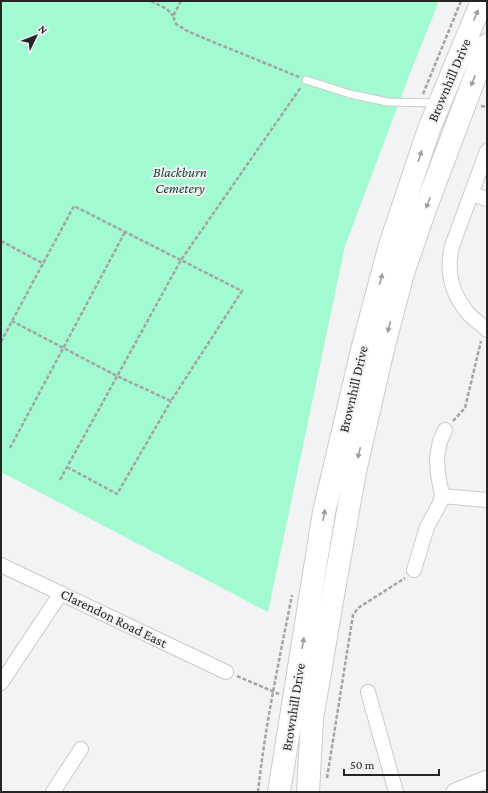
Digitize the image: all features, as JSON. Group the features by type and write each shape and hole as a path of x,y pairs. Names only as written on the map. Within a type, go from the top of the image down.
{"highway":[{"name":"Brownhill Drive","path":"279,792 324,512 363,346 390,245 428,129 482,1"},
{"name":"Brownhill Drive","path":"317,788 312,720 329,614 355,471 384,349 406,266 424,212 487,44"}],"street":[{"path":"486,328 469,314 458,299 451,280 449,260 452,246 487,151"},
{"path":"471,194 487,199"},
{"path":"414,570 427,527 440,503 442,496 437,457 444,430"},
{"path":"442,496 487,500"},
{"name":"Clarendon Road East","path":"1,565 226,672"},
{"path":"1,683 61,593"},
{"path":"368,692 396,792"},
{"path":"53,792 81,749"},
{"path":"455,792 487,779"}],"lane":[{"path":"306,80 350,94 388,102 439,103"}],"path":[{"path":"60,480 181,260 306,80 189,32 176,24 173,16 167,9 151,1"},
{"path":"173,16 181,1"},
{"path":"1,342 74,206 242,290 171,401 117,494 67,467"},
{"path":"10,448 126,232"},
{"path":"1,241 44,264"},
{"path":"12,321 117,376 171,401"},
{"path":"444,430 465,408 486,328"},
{"path":"317,788 353,615 358,608 408,576 414,570"},
{"path":"226,672 294,700"}],"green space":[{"name":"Blackburn Cemetery","path":"1,1 439,1 345,246 268,612 1,472"}]}
